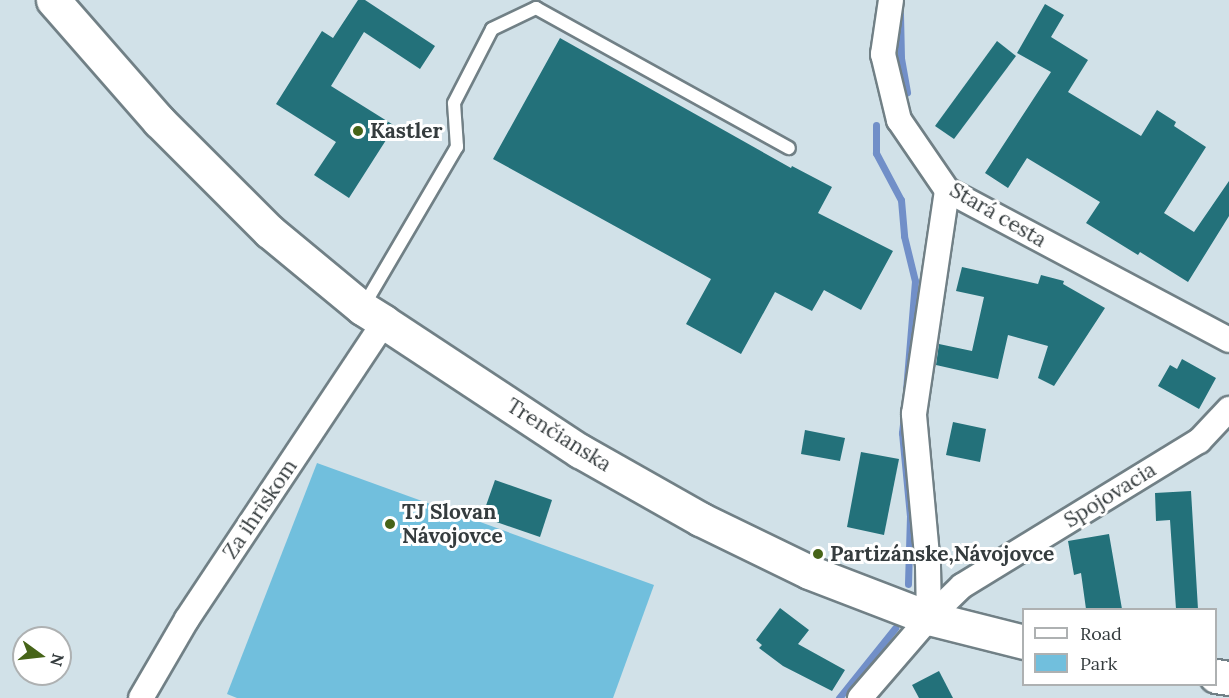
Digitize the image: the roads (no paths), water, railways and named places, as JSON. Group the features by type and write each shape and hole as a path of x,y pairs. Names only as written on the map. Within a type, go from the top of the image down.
{"main road":[{"name":"Trenčianska","path":"53,0 159,121 269,231 373,315 580,451 700,519 809,572 929,618 1022,642"}],"street":[{"name":"Stará cesta","path":"891,0 883,54 899,120 947,190 1229,340"},
{"path":"929,618 928,566 914,414 947,190"},
{"name":"Za ihriskom","path":"141,698 373,315"},
{"name":"Spojovacia","path":"860,698 929,618 963,586 1199,441 1229,409"}],"lane":[{"path":"373,315 457,147 454,103 492,29 536,8 789,148"}],"waterway":[{"path":"900,14 901,58 907,92"},
{"path":"876,125 876,153 901,200 904,236 915,281 906,390"},
{"path":"904,416 902,433 910,516 908,584"},
{"path":"839,698 895,628"}],"place":[{"name":"Kastler","path":"358,131"},
{"name":"TJ Slovan Návojovce","path":"390,524"},
{"name":"Partizánske,Návojovce","path":"818,554"}]}
